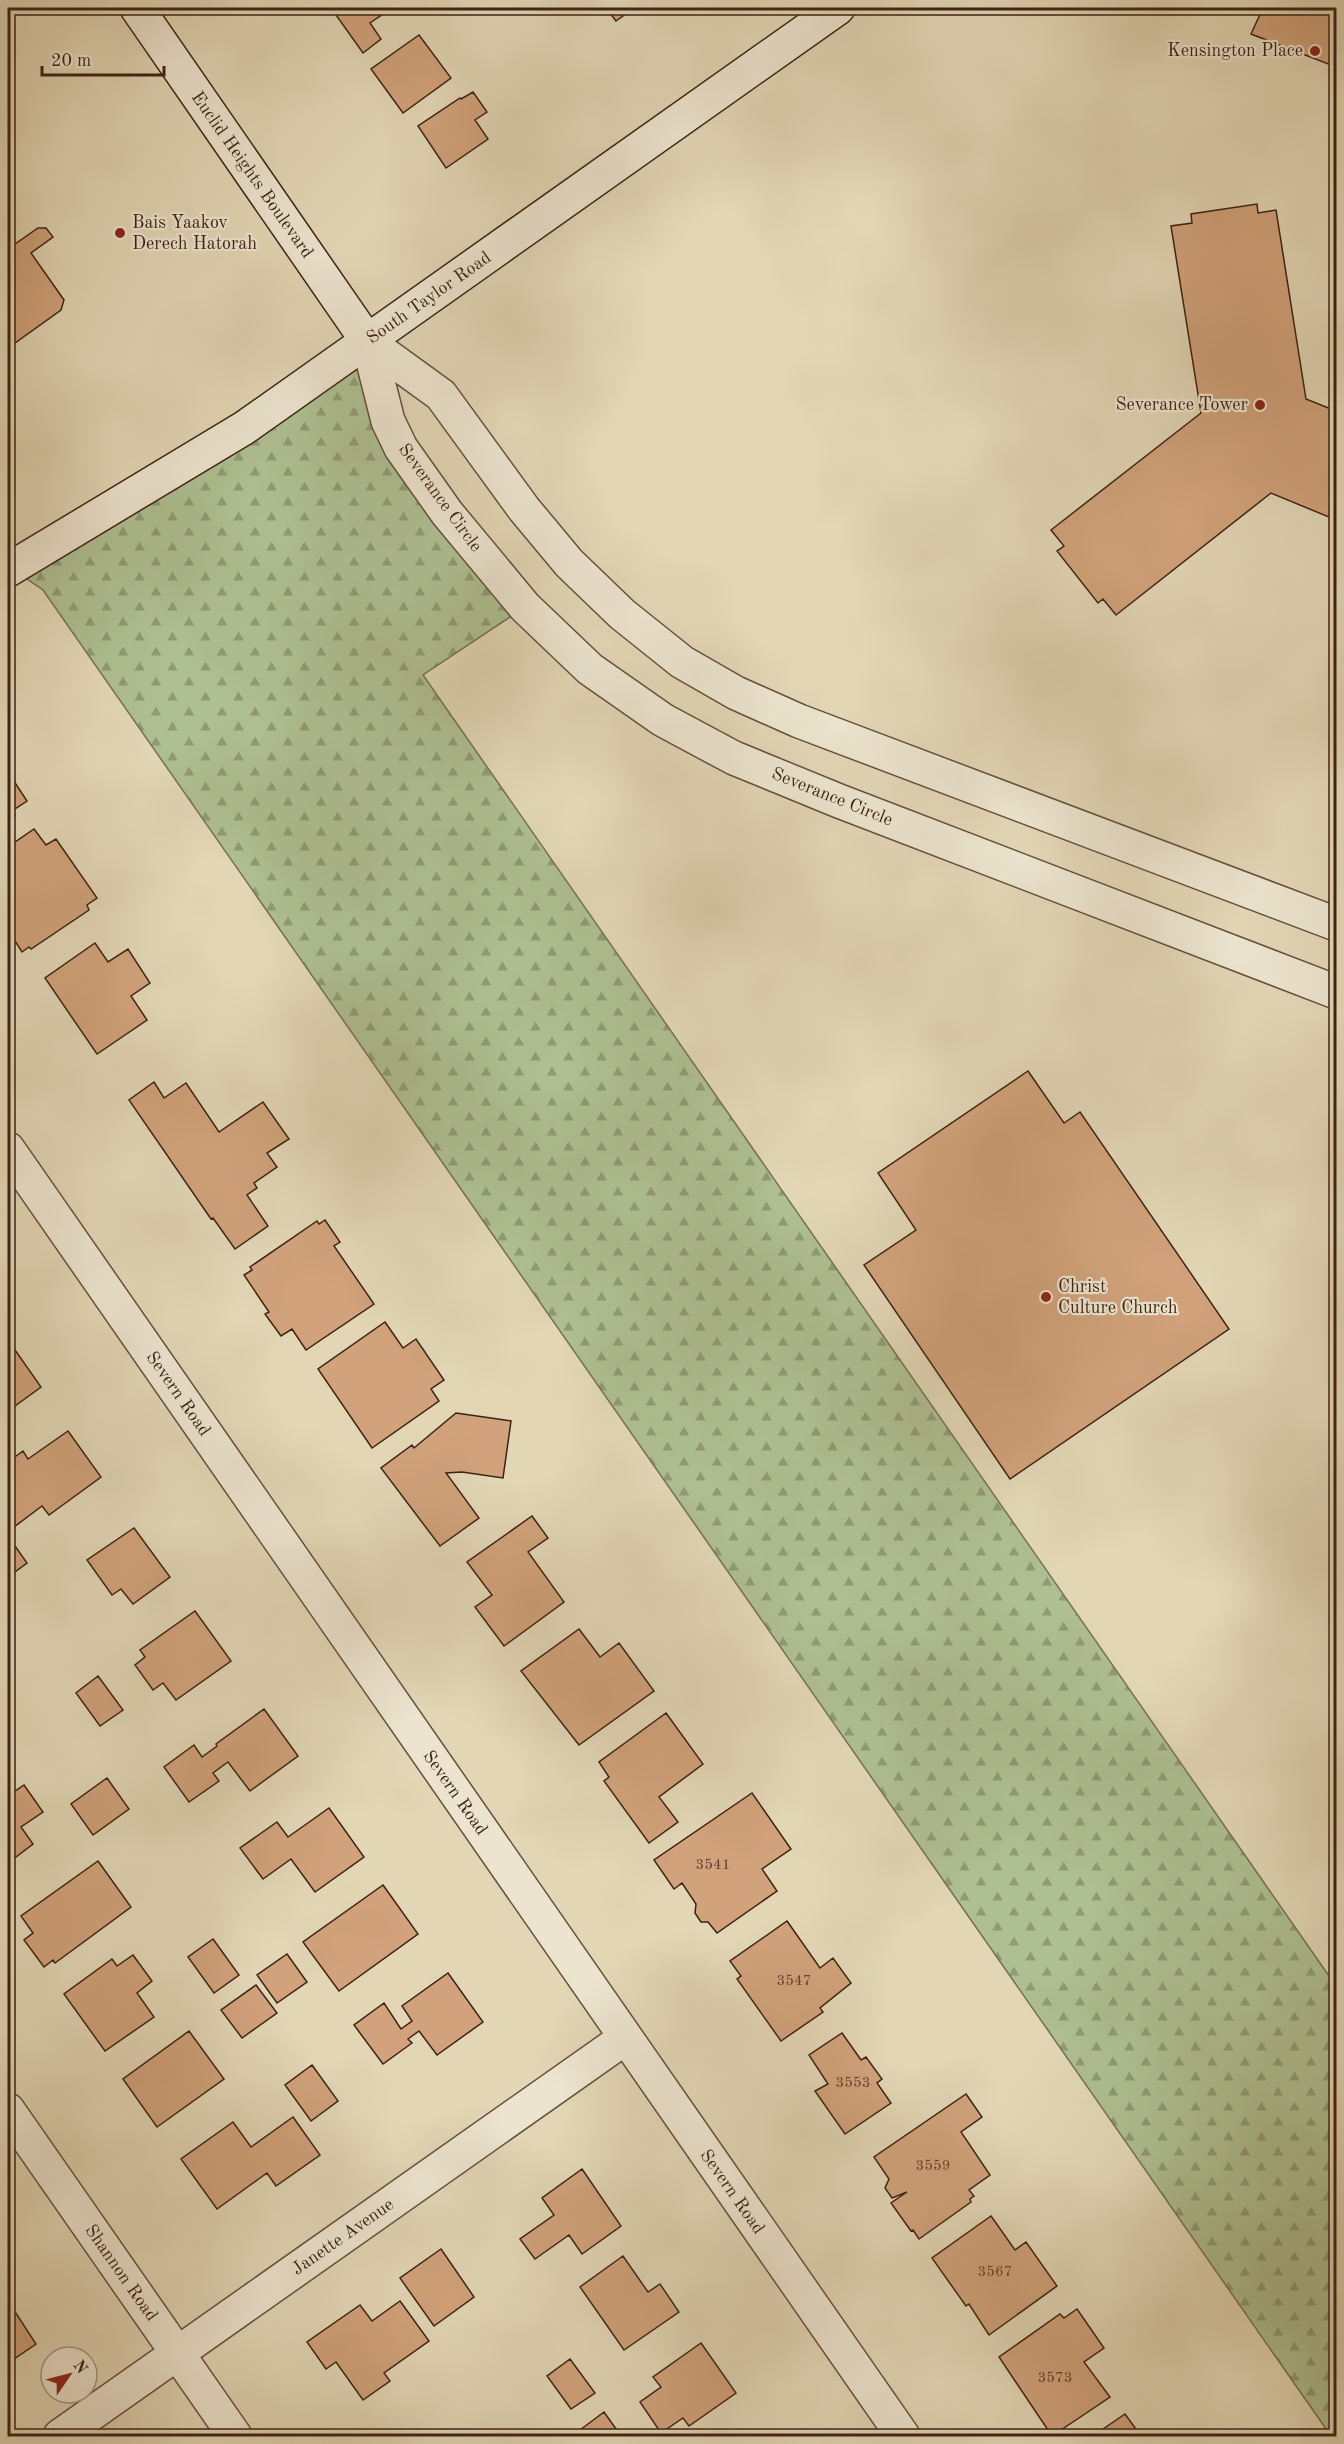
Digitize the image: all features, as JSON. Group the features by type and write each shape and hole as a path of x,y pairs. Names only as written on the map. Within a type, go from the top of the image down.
{"street":[{"name":"Euclid Heights Boulevard","path":"136,8 368,342"},
{"name":"South Taylor Road","path":"8,570 244,428 838,8"},
{"path":"368,342 441,395 524,509 569,563 622,614 682,662 736,693 799,721 1336,924"},
{"name":"Severance Circle","path":"368,342 388,421 401,448 447,513 525,607 590,669 663,720 734,758 829,797 1336,992"},
{"name":"Severn Road","path":"8,1149 903,2436"},
{"name":"Janette Avenue","path":"60,2436 625,2038"},
{"name":"Shannon Road","path":"8,2110 235,2436"}],"green space":[{"path":"368,342 388,421 525,607 423,675 1336,1986 1336,2436 1331,2436 43,590 11,568"}],"building":[{"path":"331,8 392,8 370,23 381,39 363,53"},
{"path":"606,8 634,8 616,21"},
{"name":"Kensington Place","path":"1263,8 1336,8 1336,67 1251,34"},
{"path":"419,35 451,78 403,113 371,69"},
{"path":"473,92 487,112 475,120 488,139 446,168 418,126"},
{"name":"Severance Tower","path":"1257,204 1258,213 1276,210 1306,399 1336,411 1336,520 1271,493 1116,615 1103,599 1098,603 1057,551 1064,546 1051,530 1201,413 1171,226 1192,223 1191,214"},
{"path":"38,228 46,228 53,237 31,253 64,300 61,310 8,348 8,249"},
{"path":"8,772 27,801 12,811 15,816 8,821"},
{"path":"34,829 46,845 56,839 97,898 87,905 89,910 31,949 29,947 22,952 8,930 13,923 8,916 8,847"},
{"path":"95,943 108,962 128,949 150,983 131,996 147,1020 97,1054 45,978"},
{"name":"Christ Culture Church","path":"1028,1071 1064,1123 1080,1112 1229,1329 1010,1479 864,1265 916,1230 878,1173"},
{"path":"154,1082 164,1098 186,1083 219,1132 263,1102 289,1139 267,1153 277,1167 254,1183 257,1188 247,1195 268,1226 235,1249 213,1218 211,1219 129,1100"},
{"path":"325,1220 340,1242 334,1246 374,1304 306,1350 292,1329 281,1336 265,1314 269,1312 244,1275 252,1270 250,1267 317,1221 319,1224"},
{"path":"385,1322 403,1348 416,1339 444,1380 431,1389 439,1401 372,1448 318,1369"},
{"path":"8,1340 41,1387 8,1411"},
{"path":"456,1413 511,1421 503,1478 462,1472 446,1473 479,1518 440,1546 381,1468 412,1445 414,1448"},
{"path":"68,1431 101,1477 49,1515 42,1506 14,1527 8,1518 8,1462 23,1451 28,1459"},
{"path":"532,1516 548,1538 528,1552 564,1602 504,1646 475,1607 492,1595 467,1562"},
{"path":"134,1528 170,1577 133,1604 121,1589 112,1595 87,1560"},
{"path":"8,1536 27,1563 8,1577"},
{"path":"195,1611 231,1661 176,1700 163,1683 153,1690 135,1665 145,1657 140,1650"},
{"path":"579,1629 600,1657 619,1643 654,1691 579,1745 521,1671"},
{"path":"98,1676 123,1710 100,1726 76,1693"},
{"path":"264,1709 298,1756 250,1791 228,1762 213,1773 219,1781 189,1802 164,1767 194,1745 202,1757"},
{"path":"666,1713 703,1764 659,1797 678,1822 649,1843 604,1781 609,1777 599,1762"},
{"path":"107,1778 129,1809 93,1835 71,1804"},
{"path":"24,1785 43,1812 21,1827 33,1844 8,1863 8,1796"},
{"path":"752,1793 791,1849 762,1869 777,1891 717,1933 708,1922 701,1922 695,1913 696,1904 682,1883 674,1889 654,1860"},
{"path":"329,1808 364,1857 315,1892 291,1859 263,1879 240,1848 277,1822 288,1837"},
{"path":"98,1861 131,1907 55,1963 53,1960 44,1967 24,1940 33,1933 21,1916"},
{"path":"383,1885 418,1934 339,1991 303,1942"},
{"path":"787,1921 820,1968 833,1958 851,1983 820,2008 823,2012 781,2041 737,1979 741,1976 730,1961"},
{"path":"213,1939 239,1975 214,1993 188,1957"},
{"path":"287,1954 307,1982 277,2003 257,1975"},
{"path":"133,1955 152,1981 137,1993 154,2017 105,2051 64,1994 112,1959 117,1966"},
{"path":"448,1973 483,2022 437,2055 419,2031 408,2039 412,2043 383,2064 354,2025 384,2003 401,2029 412,2021 402,2006"},
{"path":"256,1985 277,2013 242,2038 221,2010"},
{"path":"189,2031 224,2079 157,2127 123,2079"},
{"path":"842,2033 861,2060 866,2057 882,2079 877,2083 891,2103 845,2134 815,2091 828,2084 809,2055"},
{"path":"312,2065 338,2101 311,2121 285,2085"},
{"path":"966,2094 982,2117 961,2132 990,2175 969,2190 974,2196 970,2199 971,2202 919,2239 891,2203 907,2192 892,2198 885,2188 889,2179 874,2157"},
{"path":"293,2117 320,2155 276,2186 267,2173 217,2209 181,2159 233,2122 251,2147"},
{"path":"582,2169 621,2226 582,2254 569,2235 535,2259 520,2239 554,2215 542,2198"},
{"path":"991,2216 1015,2250 1026,2242 1057,2286 989,2335 969,2304 966,2306 932,2258"},
{"path":"441,2249 474,2297 434,2326 400,2278"},
{"path":"623,2256 648,2292 660,2284 679,2312 624,2350 580,2287"},
{"path":"8,2301 36,2344 8,2363"},
{"path":"400,2301 429,2341 384,2373 390,2381 363,2400 336,2362 326,2369 307,2342 360,2305 372,2321"},
{"path":"1077,2309 1104,2348 1084,2362 1110,2397 1052,2436 999,2357 1060,2314 1064,2318"},
{"path":"701,2343 736,2393 689,2426 683,2418 661,2433 640,2402 661,2387 653,2377"},
{"path":"570,2359 595,2393 571,2409 547,2376"},
{"path":"604,2412 621,2436 579,2436 576,2433"},
{"path":"1125,2414 1141,2436 1093,2436"}],"place":[{"name":"Kensington Place","path":"1315,51"},
{"name":"Bais Yaakov Derech Hatorah","path":"120,233"},
{"name":"Severance Tower","path":"1260,405"},
{"name":"Christ Culture Church","path":"1046,1297"}]}
